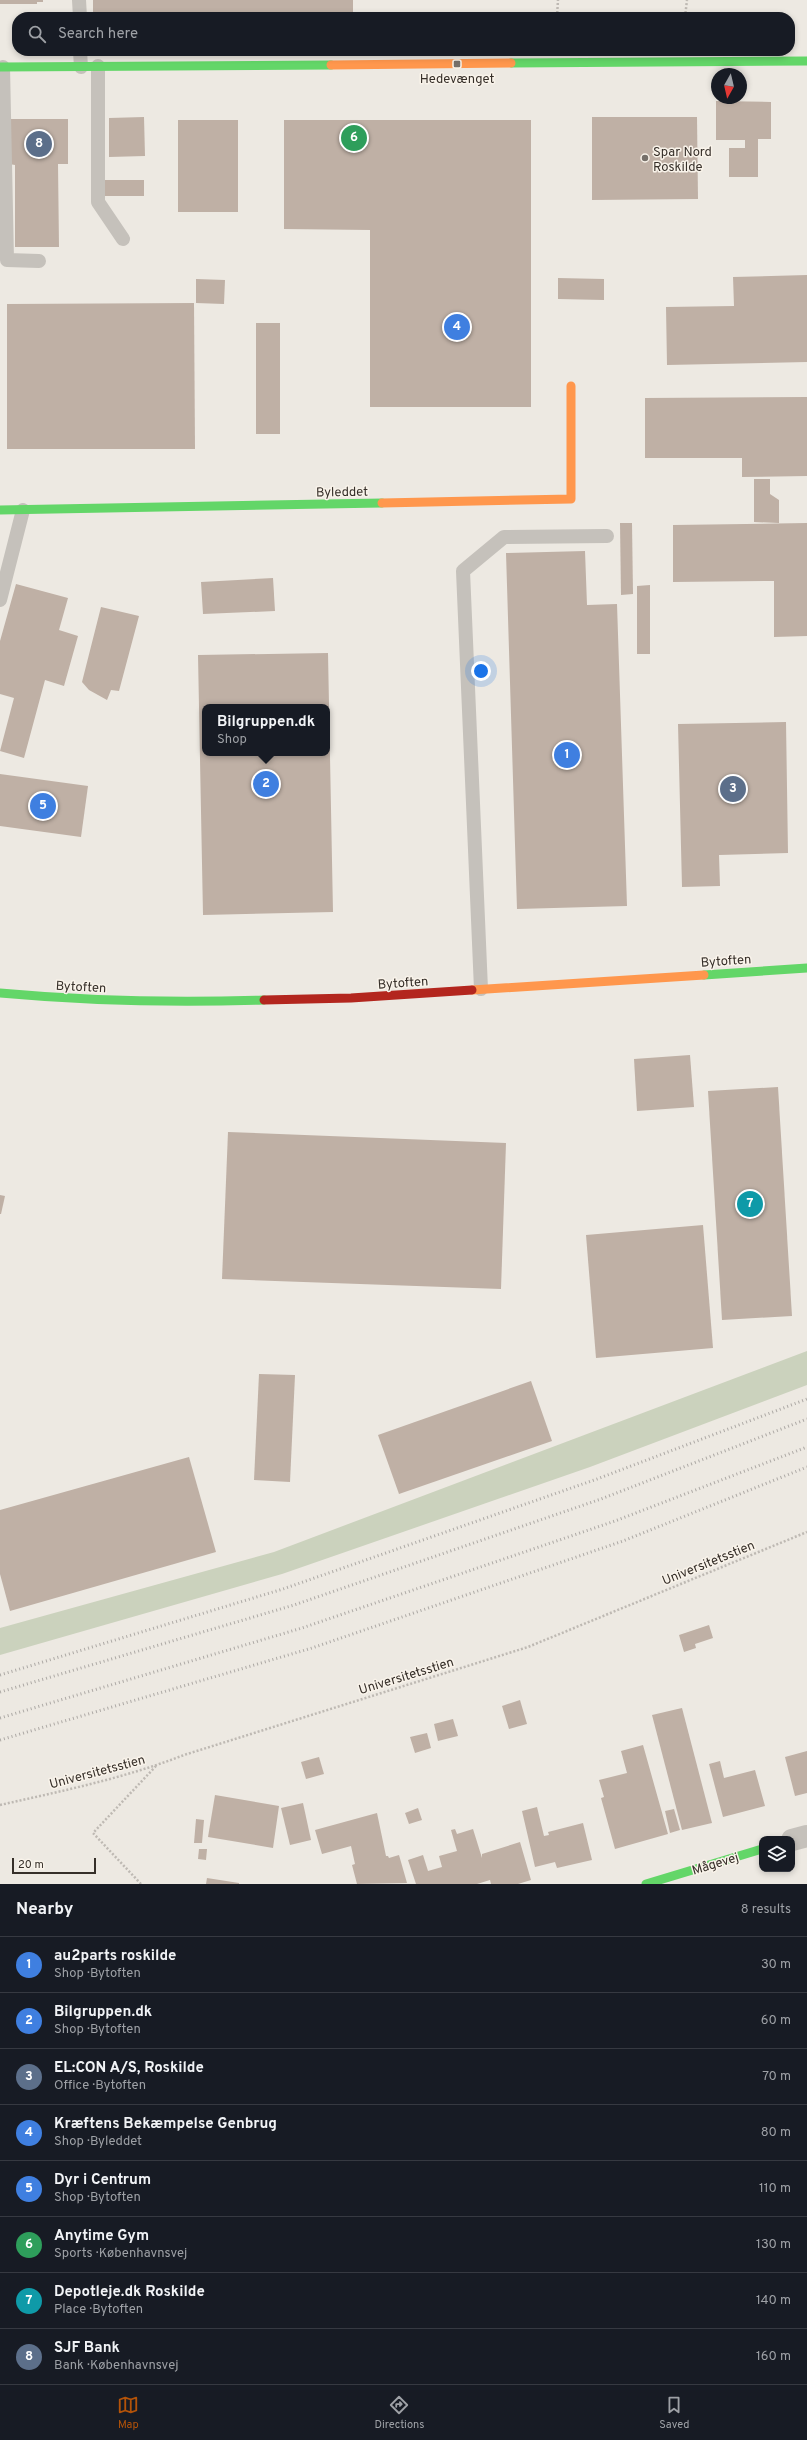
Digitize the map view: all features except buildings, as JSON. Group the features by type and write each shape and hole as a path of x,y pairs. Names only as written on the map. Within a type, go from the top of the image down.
{"street":[{"path":"1,67 807,61"},
{"name":"Byleddet","path":"0,510 570,500 571,386"},
{"name":"Bytoften","path":"0,994 80,1000 197,1002 351,998 807,968"},
{"path":"795,1839 807,1836"},
{"name":"Mågevej","path":"646,1884 759,1850"}],"lane":[{"path":"79,0 80,12"},
{"path":"80,56 81,67"},
{"path":"98,66 98,202 123,239"},
{"path":"1,67 6,260 39,261"},
{"path":"0,600 23,510"},
{"path":"481,989 463,571 504,537 608,536"}],"path":[{"path":"557,12 558,0"},
{"path":"686,12 687,0"},
{"name":"Universitetsstien","path":"0,1805 80,1787 156,1766 184,1755 528,1647 807,1532"},
{"path":"141,1884 93,1833 156,1766"}],"green space":[{"path":"807,1351 807,1385 590,1467 282,1574 0,1655 0,1628 274,1552"}],"railway":[{"path":"0,1675 283,1589 597,1479 807,1399"},
{"path":"0,1692 294,1605 601,1499 807,1419"},
{"path":"0,1718 302,1628 615,1521 807,1447"},
{"path":"0,1740 312,1648 623,1541 807,1467"}],"traffic: fast":[{"path":"511,63 807,61"},
{"path":"0,67 331,65"},
{"path":"0,510 382,503"},
{"path":"704,975 807,968"},
{"path":"0,993 132,1001 264,1000"},
{"path":"646,1884 759,1850"}],"traffic: slow":[{"path":"331,65 511,63"},
{"path":"382,503 571,499 571,386"},
{"path":"472,990 704,975"}],"traffic: jam":[{"path":"264,1000 351,998 472,990"}],"place":[{"name":"Hedevænget","path":"457,64"},
{"name":"Anytime Gym","path":"354,138"},
{"name":"SJF Bank","path":"39,144"},
{"name":"Spar Nord Roskilde","path":"645,158"},
{"name":"Kræftens Bekæmpelse Genbrug","path":"457,327"},
{"name":"au2parts roskilde","path":"567,755"},
{"name":"Bilgruppen.dk","path":"266,784"},
{"name":"EL:CON A/S, Roskilde","path":"733,789"},
{"name":"Dyr i Centrum","path":"43,806"},
{"name":"Depotleje.dk Roskilde","path":"750,1204"}]}
